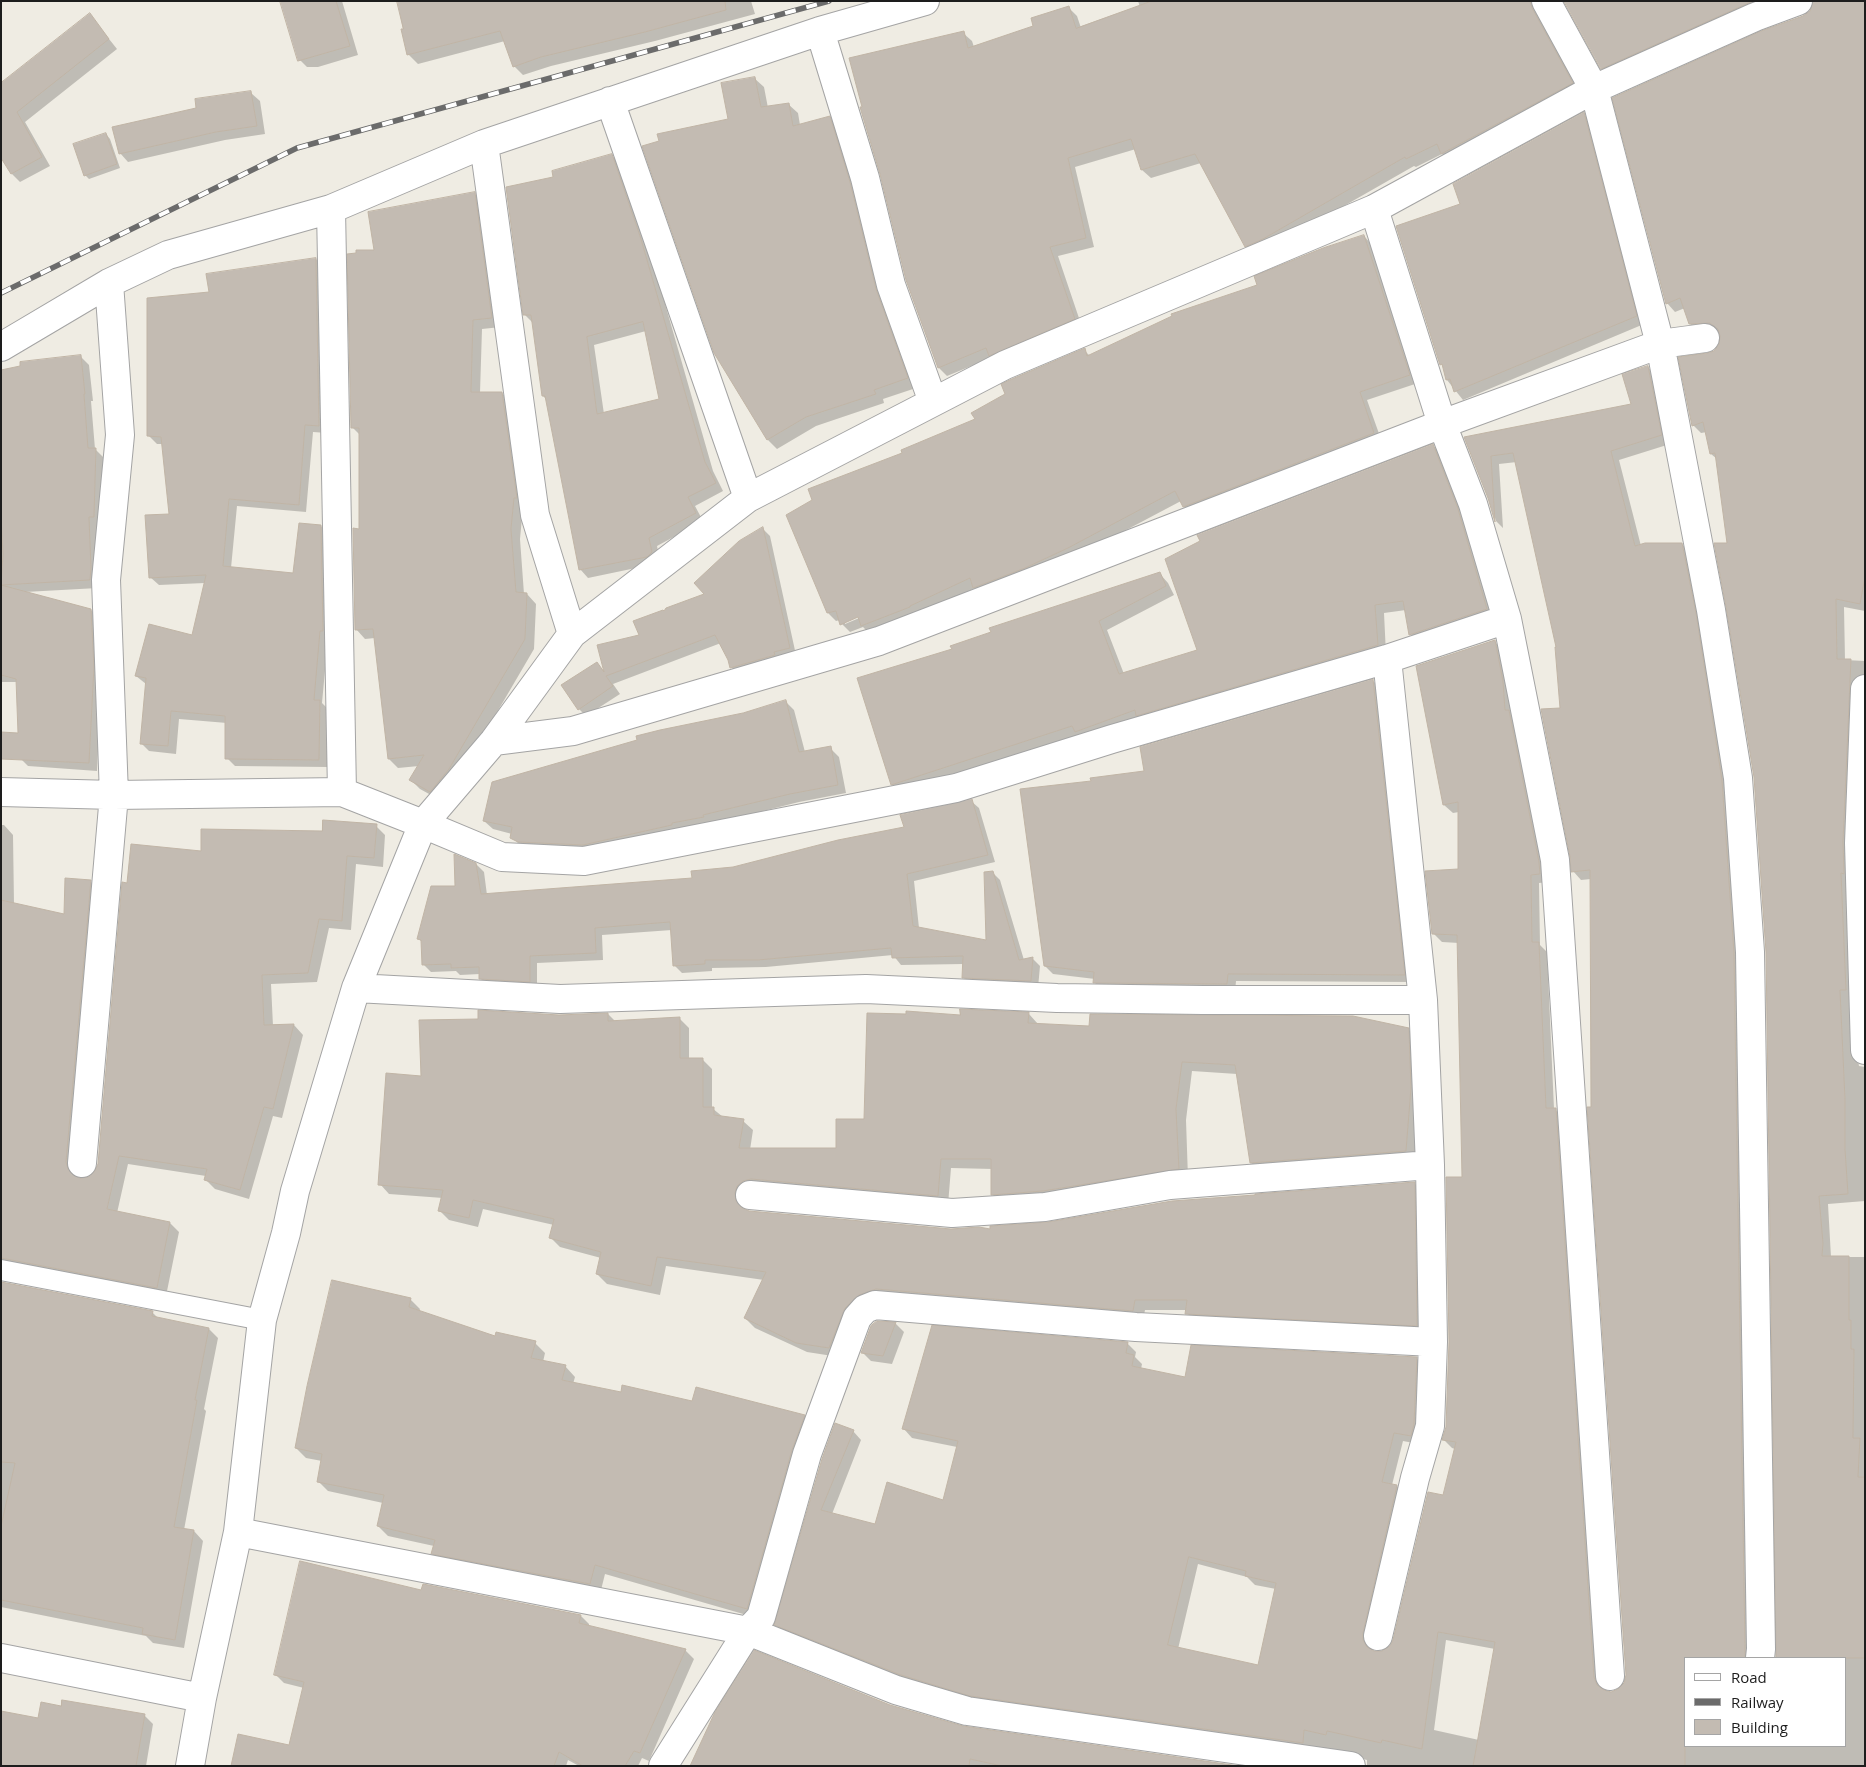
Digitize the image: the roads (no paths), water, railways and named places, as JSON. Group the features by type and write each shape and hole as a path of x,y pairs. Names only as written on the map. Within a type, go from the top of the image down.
{"street":[{"path":"1,347 109,283 168,255 330,209 484,144 820,31 925,1"},
{"path":"1546,1 1594,89 1660,344 1711,610 1738,778 1750,962 1760,1657"},
{"path":"190,1766 202,1698 238,1532 262,1320 286,1233 294,1191 356,988 423,824 494,741 572,634 748,498 933,402 1005,365 1374,209 1594,89 1765,7 1798,1"},
{"path":"820,31 865,178 891,285 933,402"},
{"path":"610,101 748,498"},
{"path":"484,144 535,515 572,634"},
{"path":"330,209 342,792"},
{"path":"1374,209 1442,424 1473,504 1507,619 1555,860 1610,1676"},
{"path":"82,1163 114,795 106,580 120,435 109,283"},
{"path":"494,741 573,731 879,641 1442,424 1660,344 1705,338"},
{"path":"1,792 114,795 342,792 502,857 584,861 956,788 1112,739 1388,660 1507,619"},
{"path":"1378,1636 1415,1478 1430,1426 1433,1342 1430,1165 1423,1000 1388,660"},
{"path":"1865,689 1859,843 1865,1050"},
{"path":"356,988 560,999 866,989 1057,998 1423,1000"},
{"path":"750,1195 952,1213 1045,1207 1170,1185 1430,1165"},
{"path":"663,1766 748,1631 761,1618 812,1438 857,1318 865,1309 875,1305 1136,1327 1433,1342"},
{"path":"238,1532 748,1631 896,1690 967,1710 1351,1766"},
{"path":"1,1658 202,1698"}],"lane":[{"path":"1,1270 262,1320"}],"railway":[{"path":"1,293 297,148 829,1"}]}
